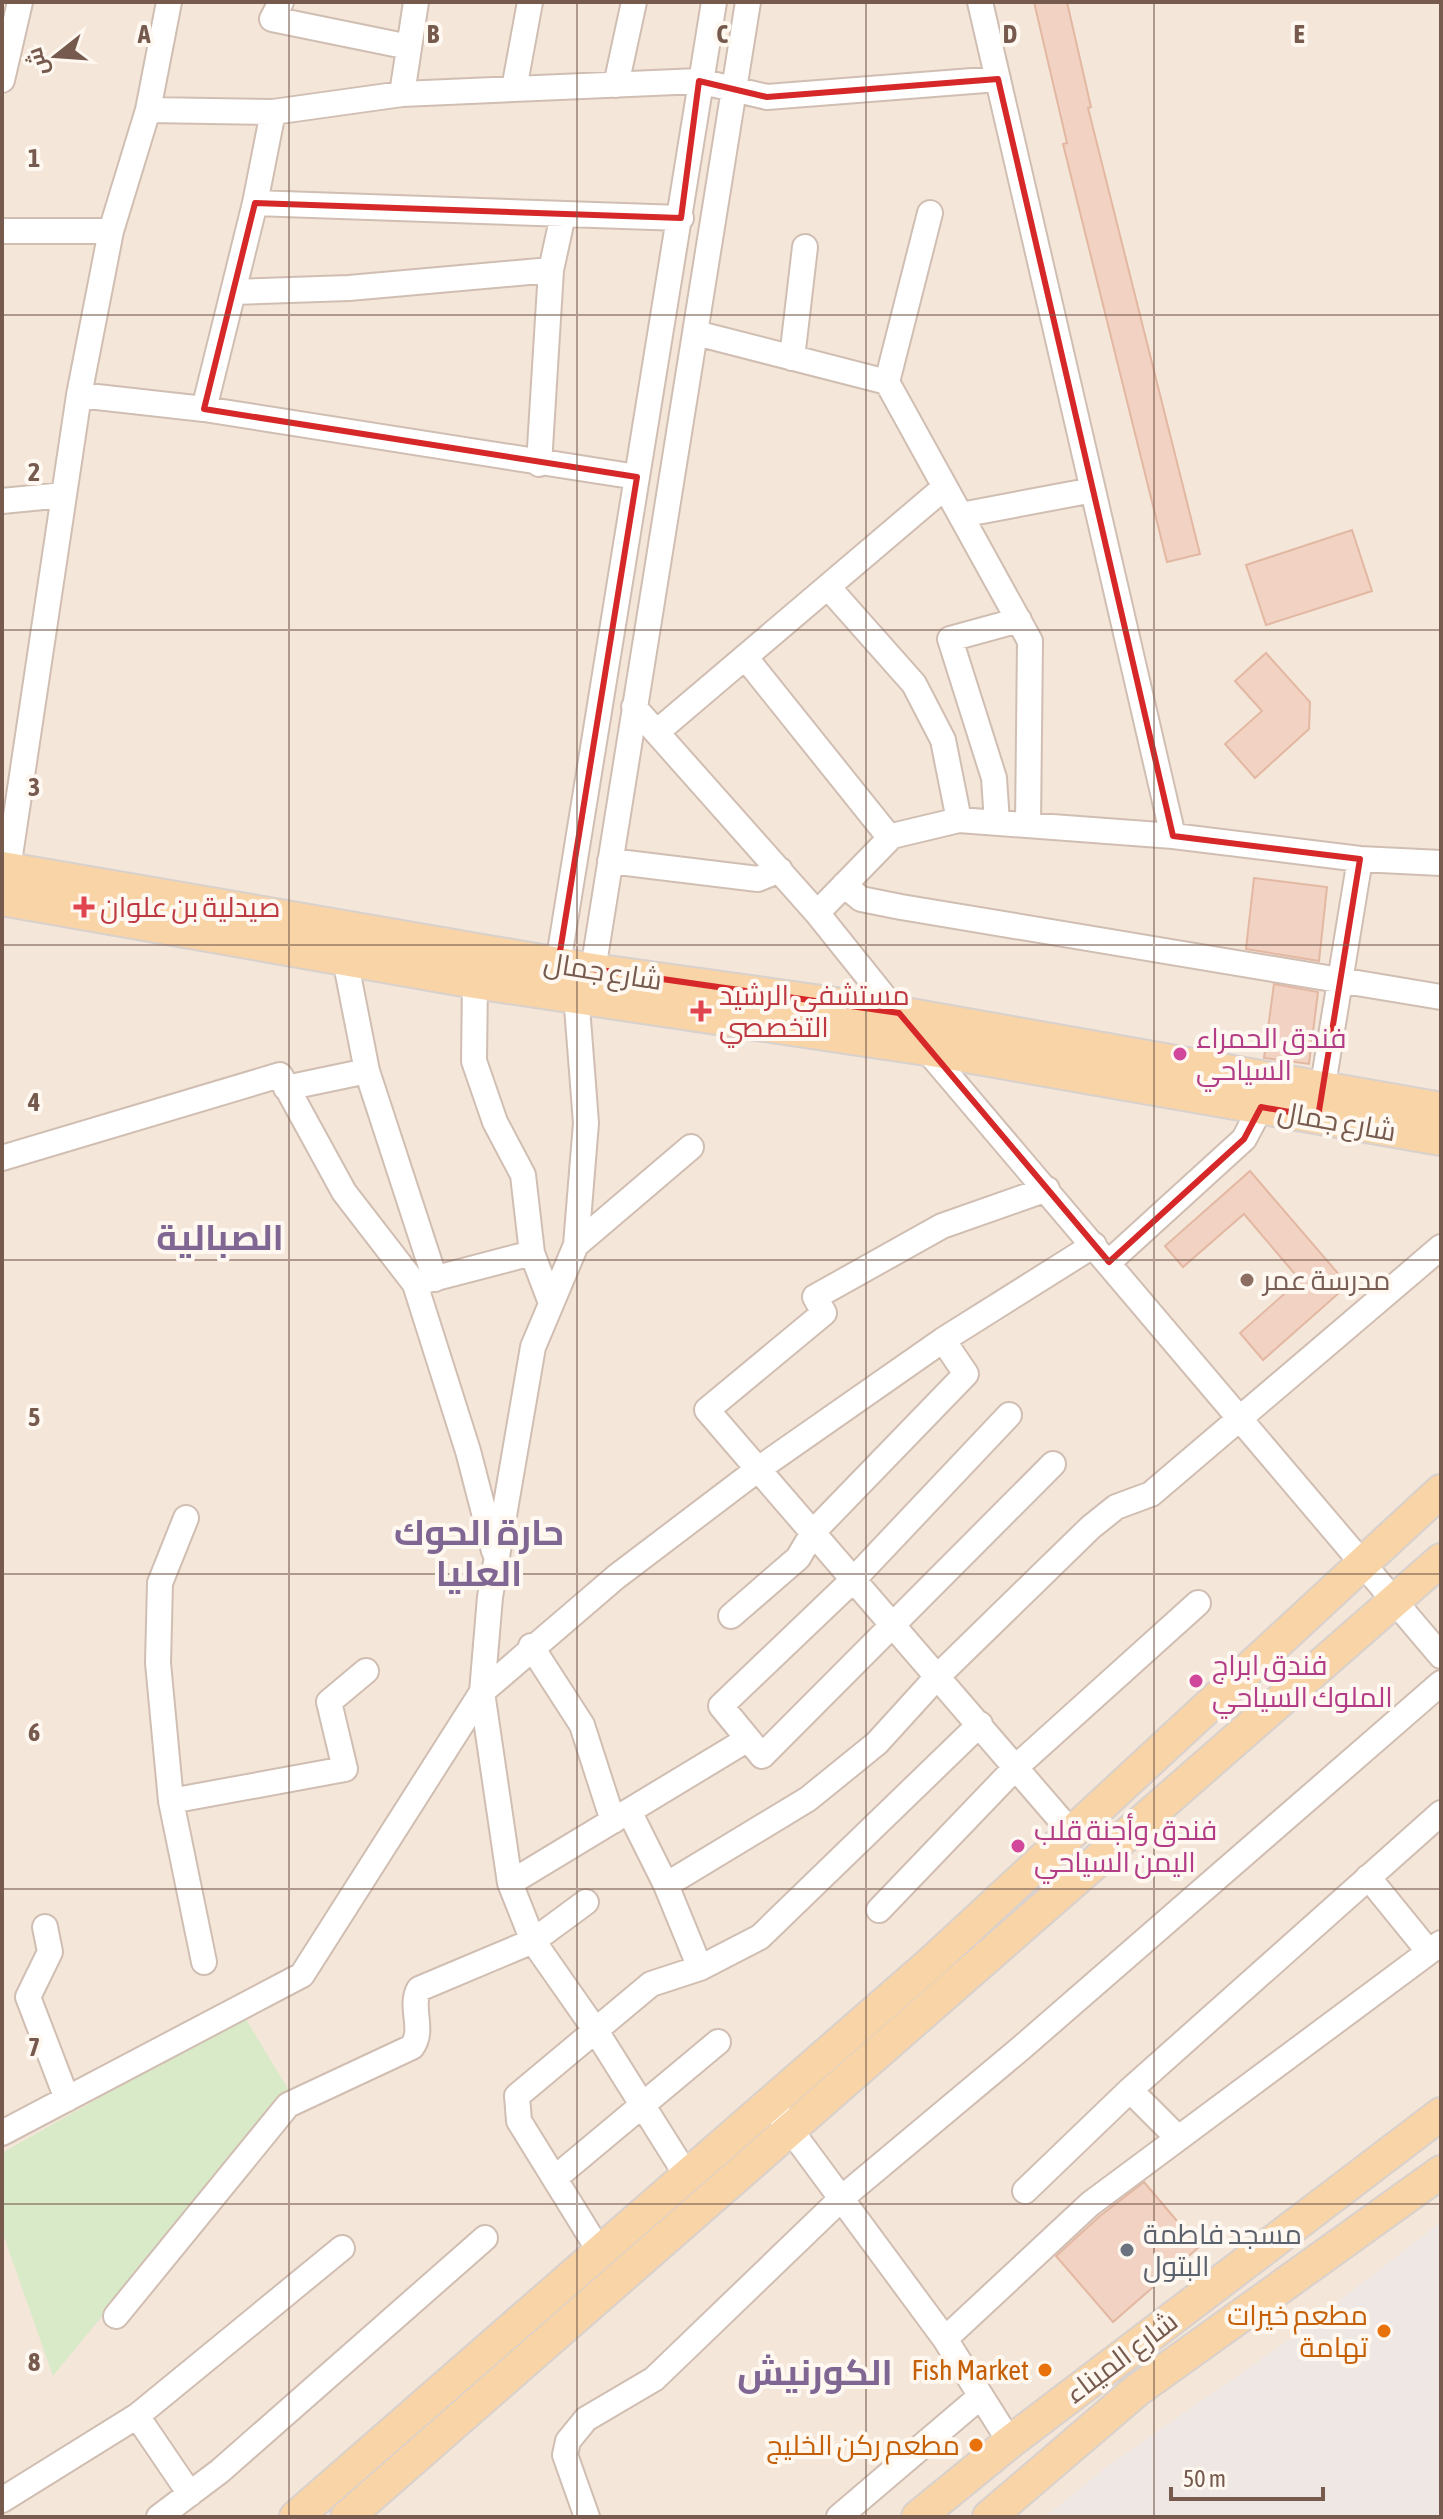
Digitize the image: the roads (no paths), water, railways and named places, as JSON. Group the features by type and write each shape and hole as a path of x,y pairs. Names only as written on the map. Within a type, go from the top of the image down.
{"main road":[{"name":"شارع جمال","path":"4,884 558,964 584,982 926,1049 1261,1107 1320,1102 1441,1109"},
{"name":"شارع جمال","path":"4,884 345,959 475,982 584,982 899,1013 1320,1102 1441,1139"},
{"path":"296,2517 932,1962 1441,1491"},
{"path":"347,2517 1441,1560"},
{"name":"شارع الميناء","path":"918,2517 1010,2442 1441,2114"},
{"path":"989,2517 1136,2391 1441,2172"},
{"path":"1010,2442 1037,2476"}],"street":[{"path":"2,80 20,2"},
{"path":"4,884 79,395 111,231 148,110 169,2"},
{"path":"281,2 272,19 409,47"},
{"path":"402,94 416,2"},
{"path":"514,89 530,2"},
{"path":"616,85 634,2"},
{"path":"558,964 714,2"},
{"path":"687,2176 596,2031 533,1941 510,1883 482,1692 496,1560 533,1347 576,1245 586,1123 584,982 610,861 748,2"},
{"path":"980,2 1173,836"},
{"path":"148,110 273,112 402,94 699,81 767,97 998,79"},
{"path":"204,409 255,203 273,112"},
{"path":"255,203 681,218"},
{"path":"930,213 887,382 1030,641 1028,825"},
{"path":"539,464 551,270 563,215"},
{"path":"2,231 111,231"},
{"path":"792,358 805,247"},
{"path":"233,292 349,288 551,270"},
{"path":"696,333 887,382"},
{"path":"79,395 204,409 637,477"},
{"path":"658,731 945,487"},
{"path":"961,515 1093,490"},
{"path":"2,501 64,495"},
{"path":"828,587 914,684 943,740 959,820"},
{"path":"997,822 994,778 950,639 1019,620"},
{"path":"745,657 890,838"},
{"path":"634,707 817,913 926,1049 1441,1656"},
{"path":"817,913 890,838 959,820 1173,836 1360,859 1441,863"},
{"path":"1320,1102 1360,859"},
{"path":"610,861 758,879 780,870"},
{"path":"844,885 861,899 901,907 1441,997"},
{"path":"345,959 367,1071 425,1281 496,1560"},
{"path":"475,982 474,1061 495,1122 523,1175 532,1253 551,1303"},
{"path":"286,1088 367,1071"},
{"path":"2,1158 280,1075 344,1192 425,1281"},
{"path":"2,2133 302,1975 482,1692 531,1646 757,1470 943,1340 1102,1254 1244,1139 1261,1107"},
{"path":"576,1245 691,1147"},
{"path":"1047,1189 942,1226 815,1297 824,1313 707,1410 1071,1832"},
{"path":"666,1885 808,1799 877,1743 937,1677 1091,1527 1116,1507 1151,1494 1240,1422 1441,1247"},
{"path":"425,1281 532,1253"},
{"path":"731,1616 798,1558 814,1531 966,1374 943,1340"},
{"path":"1009,1415 854,1579 721,1706 762,1756 895,1626 1053,1464"},
{"path":"186,1518 160,1583 158,1663 171,1801 204,1962"},
{"path":"879,1910 1016,1767 1198,1603"},
{"path":"531,1646 582,1725 621,1816 666,1885 700,1968"},
{"path":"171,1801 345,1769 329,1702 366,1671"},
{"path":"587,2517 565,2455 575,2431 586,2419 654,2379 843,2197 1020,2049 1441,1683"},
{"path":"600,2252 519,2121 517,2096 651,1984 700,1968 760,1937 980,1724"},
{"path":"510,1883 748,1739"},
{"path":"1025,2191 1130,2090 1441,1813"},
{"path":"945,2339 1090,2204 1435,1947 1368,1877"},
{"path":"116,2316 288,2105 412,2047 418,2034 415,1996 426,1984 533,1941 586,1902"},
{"path":"45,1927 50,1952 28,1997 67,2099"},
{"path":"555,2178 718,2042"},
{"path":"1130,2090 1178,2138"},
{"path":"771,2103 945,2339 1010,2442"},
{"path":"159,2517 190,2494 485,2238"},
{"path":"2,2500 137,2416 342,2248"},
{"path":"839,2517 981,2396"},
{"path":"137,2416 190,2494"}],"place":[{"name":"صيدلية بن علوان","path":"84,907"},
{"name":"مستشفى الرشيد التخصصي","path":"701,1011"},
{"name":"فندق الحمراء السياحي","path":"1180,1054"},
{"name":"مدرسة عمر","path":"1247,1280"},
{"name":"فندق ابراج الملوك السياحي","path":"1196,1681"},
{"name":"فندق وأجنة قلب اليمن السياحي","path":"1018,1846"},
{"name":"مسجد فاطمة البتول","path":"1127,2250"},
{"name":"مطعم خيرات تهامة","path":"1384,2331"},
{"name":"Fish Market","path":"1045,2370"},
{"name":"مطعم ركن الخليج","path":"976,2445"}],"district":[{"name":"الصبالية","path":"220,1237"},
{"name":"حارة الحوك العليا","path":"479,1552"},
{"name":"الكورنيش","path":"815,2372"}]}
